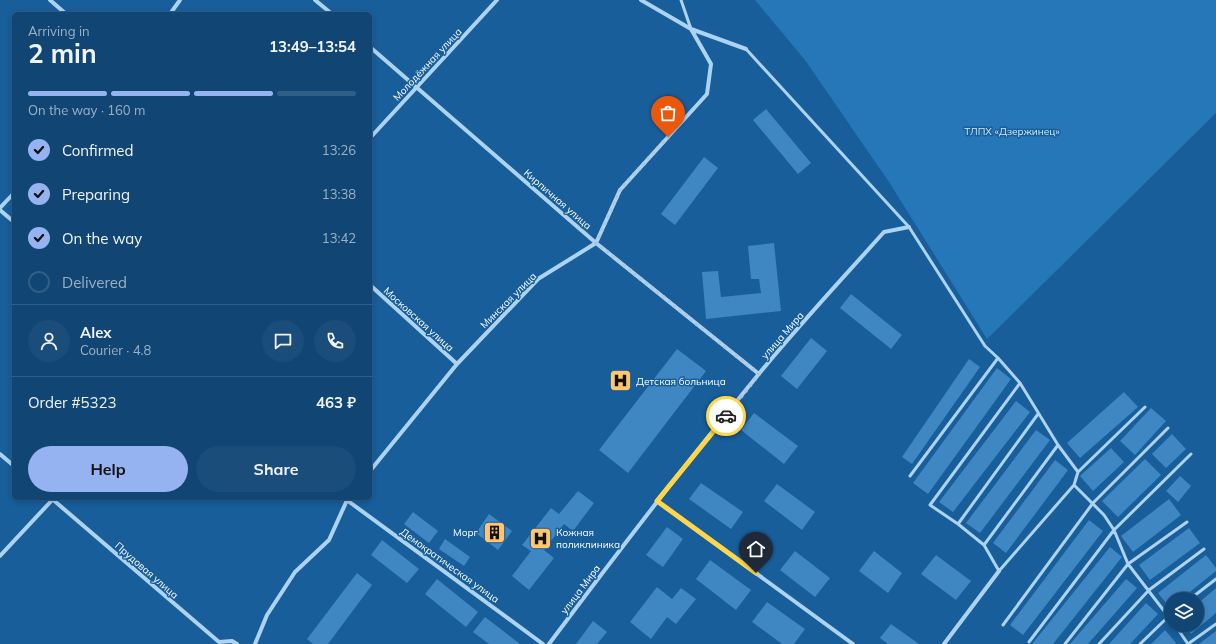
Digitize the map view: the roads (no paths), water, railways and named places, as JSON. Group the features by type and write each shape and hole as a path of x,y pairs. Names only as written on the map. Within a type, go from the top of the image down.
{"street":[{"path":"50,0 64,12"},
{"path":"171,12 180,0"},
{"path":"315,0 330,12"},
{"name":"Молодёжная улица","path":"372,136 497,0"},
{"path":"641,0 690,29 746,49"},
{"path":"596,243 620,190 707,94 711,64 690,29"},
{"name":"Кирпичная улица","path":"372,49 596,243 759,374"},
{"path":"12,195 0,209 12,220"},
{"name":"улица Мира","path":"549,644 657,501 759,374 884,232 909,227"},
{"name":"Минская улица","path":"372,469 457,364 538,280 596,243"},
{"name":"Московская улица","path":"372,287 457,364"},
{"path":"0,454 12,464"},
{"path":"0,556 51,500"},
{"name":"Прудовая улица","path":"55,500 219,642 232,641 237,644"},
{"path":"255,644 267,615 295,572 329,540 346,500"},
{"name":"Демократическая улица","path":"347,500 543,644"},
{"path":"657,501 853,644"},
{"path":"944,644 999,571"}],"lane":[{"path":"681,0 690,29"},
{"path":"746,49 909,227 985,346 1020,383 1058,445 1078,472"},
{"path":"910,476 998,358"},
{"path":"1020,383 930,505 984,544 999,571 1074,485 1078,472 1145,407"},
{"path":"958,524 1038,414"},
{"path":"1003,625 1093,503 1168,428"},
{"path":"984,544 1058,445"},
{"path":"1029,642 1114,530 1191,454"},
{"path":"1074,485 1104,515 1114,530 1128,564 1164,608"},
{"path":"1065,644 1128,564 1187,522"},
{"path":"1099,644 1149,590 1204,549"},
{"path":"1199,592 1216,579"},
{"path":"1140,644 1164,621"},
{"path":"1179,632 1188,644 1216,624"}],"place":[{"name":"Детская больница","path":"620,381"},
{"name":"Морг","path":"494,532"},
{"name":"Кожная поликлиника","path":"540,538"}],"park label":[{"name":"ТЛПХ «Дзержинец»","path":"1012,131"}]}
